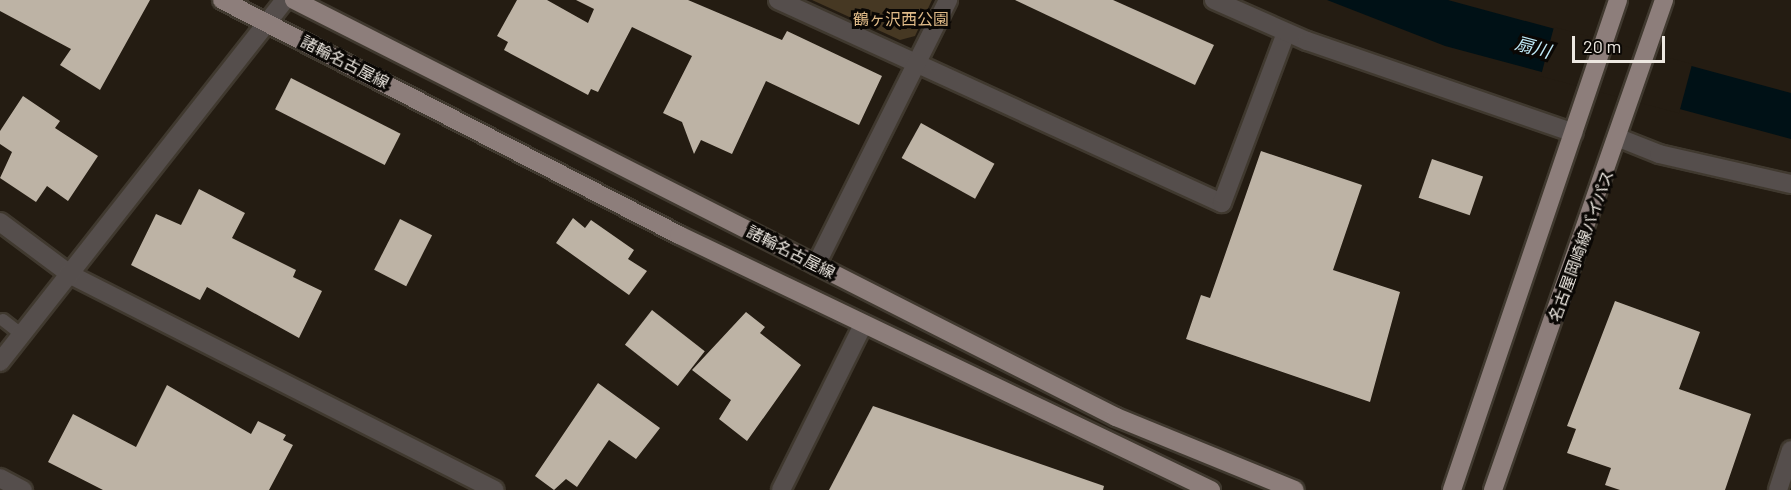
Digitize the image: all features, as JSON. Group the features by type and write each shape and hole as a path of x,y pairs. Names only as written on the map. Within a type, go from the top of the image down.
{"main road":[{"name":"諸輪名古屋線","path":"222,0 863,325 1211,490"},
{"name":"諸輪名古屋線","path":"294,0 1116,417 1294,490"},
{"path":"1452,490 1618,0"},
{"name":"名古屋岡崎線バイパス","path":"1493,490 1622,133 1663,4"}],"street":[{"path":"0,362 271,24 285,0"},
{"path":"778,0 1222,203 1286,33"},
{"path":"816,265 948,0"},
{"path":"1214,0 1286,33 1576,126"},
{"path":"1622,133 1659,154 1791,184"},
{"path":"0,222 71,275 495,490"},
{"path":"781,490 863,325"},
{"path":"1778,490 1791,450"},
{"path":"0,478 23,490"}],"lane":[{"path":"3,320 22,335"}],"green space":[{"name":"鶴ヶ沢西公園","path":"812,0 932,0 915,36 900,40"}],"water":[{"name":"扇川","path":"1327,0 1448,0 1791,93 1791,139 1445,46"}],"pier":[{"path":"1554,27 1692,64 1679,113 1541,76"}],"building":[{"path":"0,0 150,0 100,90 60,65 71,49 0,11"},
{"path":"517,0 547,0 588,23 594,9 576,0 688,0 782,40 787,31 882,76 859,125 766,81 732,154 701,140 694,154 682,122 663,113 692,56 632,27 598,92 591,89 588,95 504,50 508,42 497,36"},
{"path":"1015,0 1113,0 1214,45 1195,85"},
{"path":"291,78 401,134 385,165 275,109"},
{"path":"23,96 60,121 55,128 98,156 68,201 47,186 36,202 0,178 12,152 0,144 0,131"},
{"path":"921,123 994,164 975,199 902,158"},
{"path":"1261,151 1362,185 1333,270 1400,292 1370,402 1186,339 1201,295 1210,298"},
{"path":"1432,159 1483,177 1470,215 1419,198"},
{"path":"199,189 245,213 232,238 296,270 293,277 322,291 299,338 207,287 200,300 131,265 156,214 181,225"},
{"path":"573,218 585,228 591,220 634,250 628,259 647,271 629,295 556,243"},
{"path":"400,219 432,235 406,286 374,270"},
{"path":"1615,301 1700,332 1679,389 1751,414 1725,490 1620,490 1605,485 1611,468 1567,453 1576,429 1567,426"},
{"path":"652,310 705,351 678,386 625,345"},
{"path":"746,312 765,327 760,333 801,365 747,441 719,419 731,400 692,370"},
{"path":"598,383 660,428 636,459 609,440 577,487 566,479 554,490 535,476"},
{"path":"167,385 251,434 258,421 286,435 283,440 293,445 269,490 103,490 48,462 73,414 136,447"},
{"path":"873,406 1104,486 1103,490 829,490"}]}
